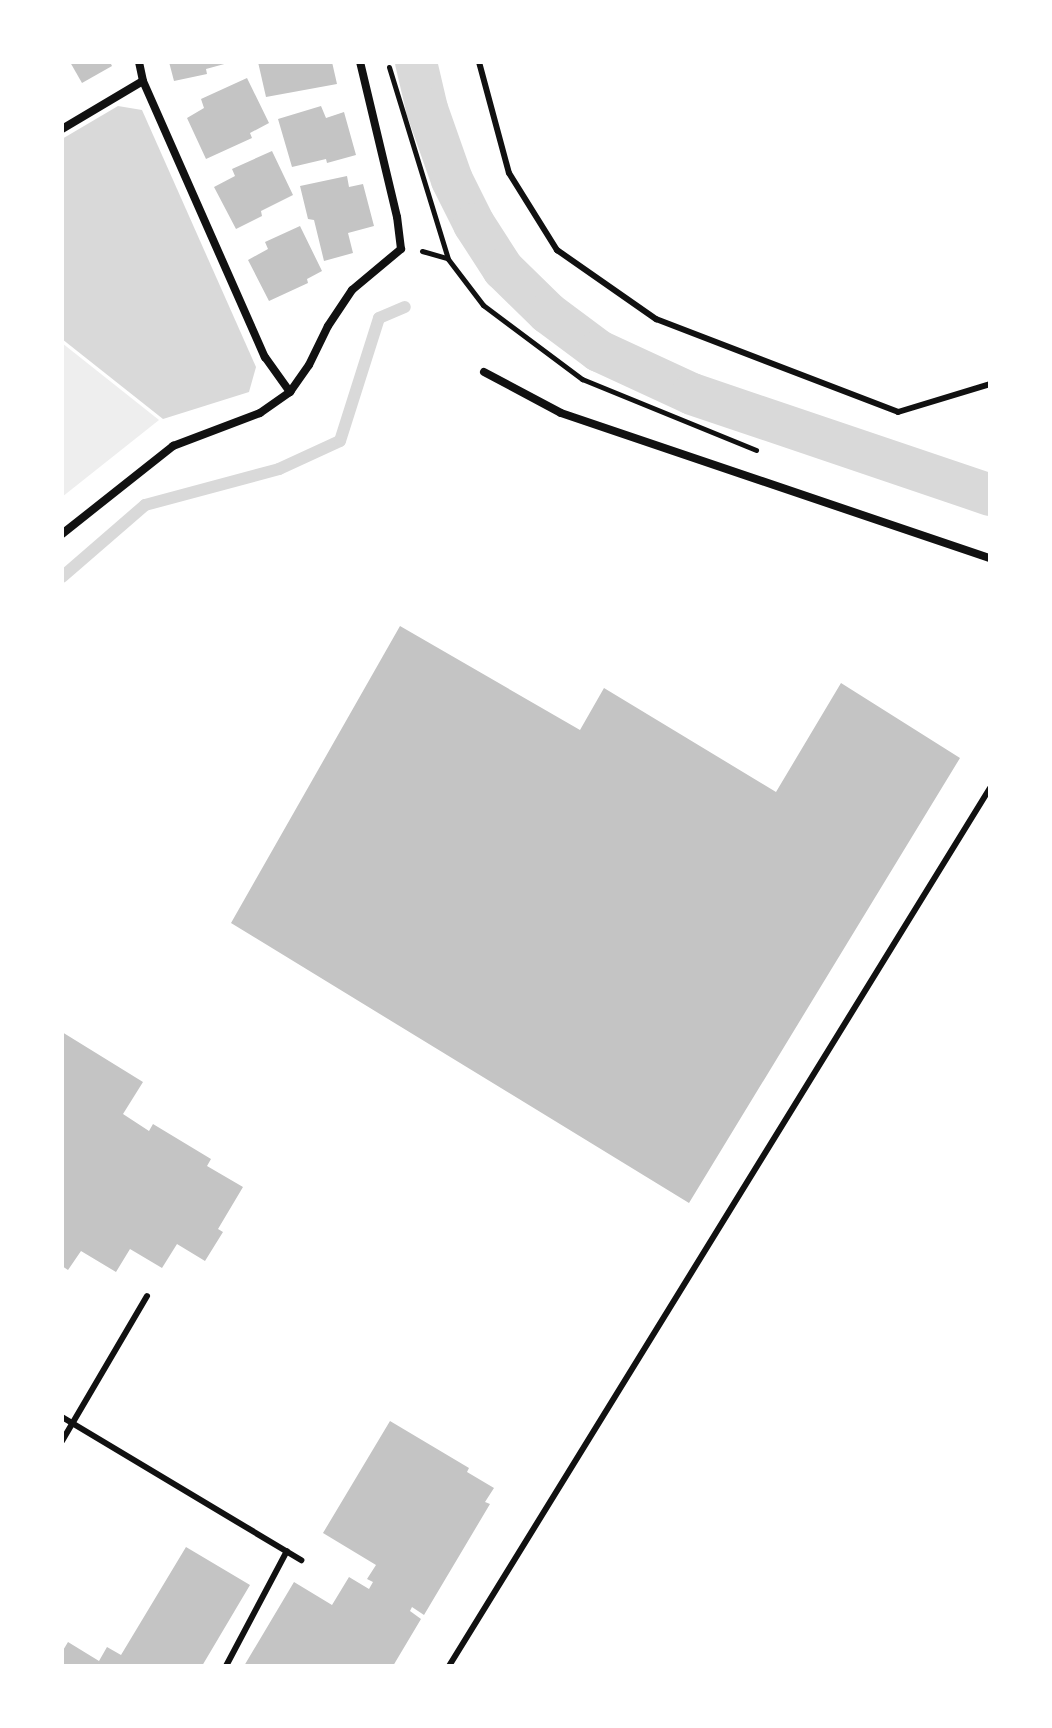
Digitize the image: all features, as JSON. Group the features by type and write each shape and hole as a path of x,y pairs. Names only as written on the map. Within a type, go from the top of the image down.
{"street":[{"path":"139,62 143,81 265,357 290,392"},
{"path":"62,534 173,446 260,413 290,392 352,290 401,249 397,217 360,62"},
{"path":"62,129 143,81"},
{"path":"484,372 561,413 990,558"}],"lane":[{"path":"479,62 509,173 557,250 656,319 898,412 990,384"},
{"path":"449,1666 990,788"},
{"path":"62,1441 147,1296"},
{"path":"62,1417 301,1560"},
{"path":"226,1666 287,1551"}],"path":[{"path":"388,62 448,259 483,305 582,379 765,453"}],"shaded area":[{"path":"118,106 142,110 256,367 249,392 163,419 62,339 62,139"},
{"path":"62,343 159,420 62,497"}],"building":[{"path":"70,62 110,62 112,66 82,83"},
{"path":"169,62 228,63 206,69 207,74 174,81"},
{"path":"258,62 332,62 337,84 266,97"},
{"path":"247,78 269,123 250,133 252,138 206,159 187,118 204,108 201,99"},
{"path":"321,106 326,118 344,112 356,155 327,163 326,159 292,167 278,119"},
{"path":"272,151 293,195 261,211 262,216 236,229 214,187 235,176 232,169"},
{"path":"347,176 349,187 363,184 374,226 348,233 353,253 324,261 314,220 308,219 300,186"},
{"path":"300,226 322,271 307,279 308,283 269,301 248,260 268,249 265,242"},
{"path":"400,626 580,730 604,688 776,792 841,683 960,758 689,1203 231,923"},
{"path":"62,1032 143,1082 123,1114 149,1131 153,1124 211,1159 207,1166 243,1187 218,1229 223,1232 205,1261 177,1244 162,1268 130,1249 116,1272 81,1251 68,1270 62,1266"},
{"path":"390,1421 469,1468 467,1472 494,1488 485,1502 490,1504 424,1615 412,1607 410,1611 421,1619 393,1666 244,1666 294,1582 332,1605 349,1577 369,1589 373,1582 367,1579 376,1565 323,1533"},
{"path":"186,1547 250,1585 202,1666 62,1666 62,1652 68,1642 99,1661 107,1647 121,1655"}],"waterway":[{"path":"416,62 427,109 452,180 474,224 503,269 548,313 599,351 692,394 990,495"},
{"path":"62,577 145,505 279,469 340,441 379,318 405,307"}]}
